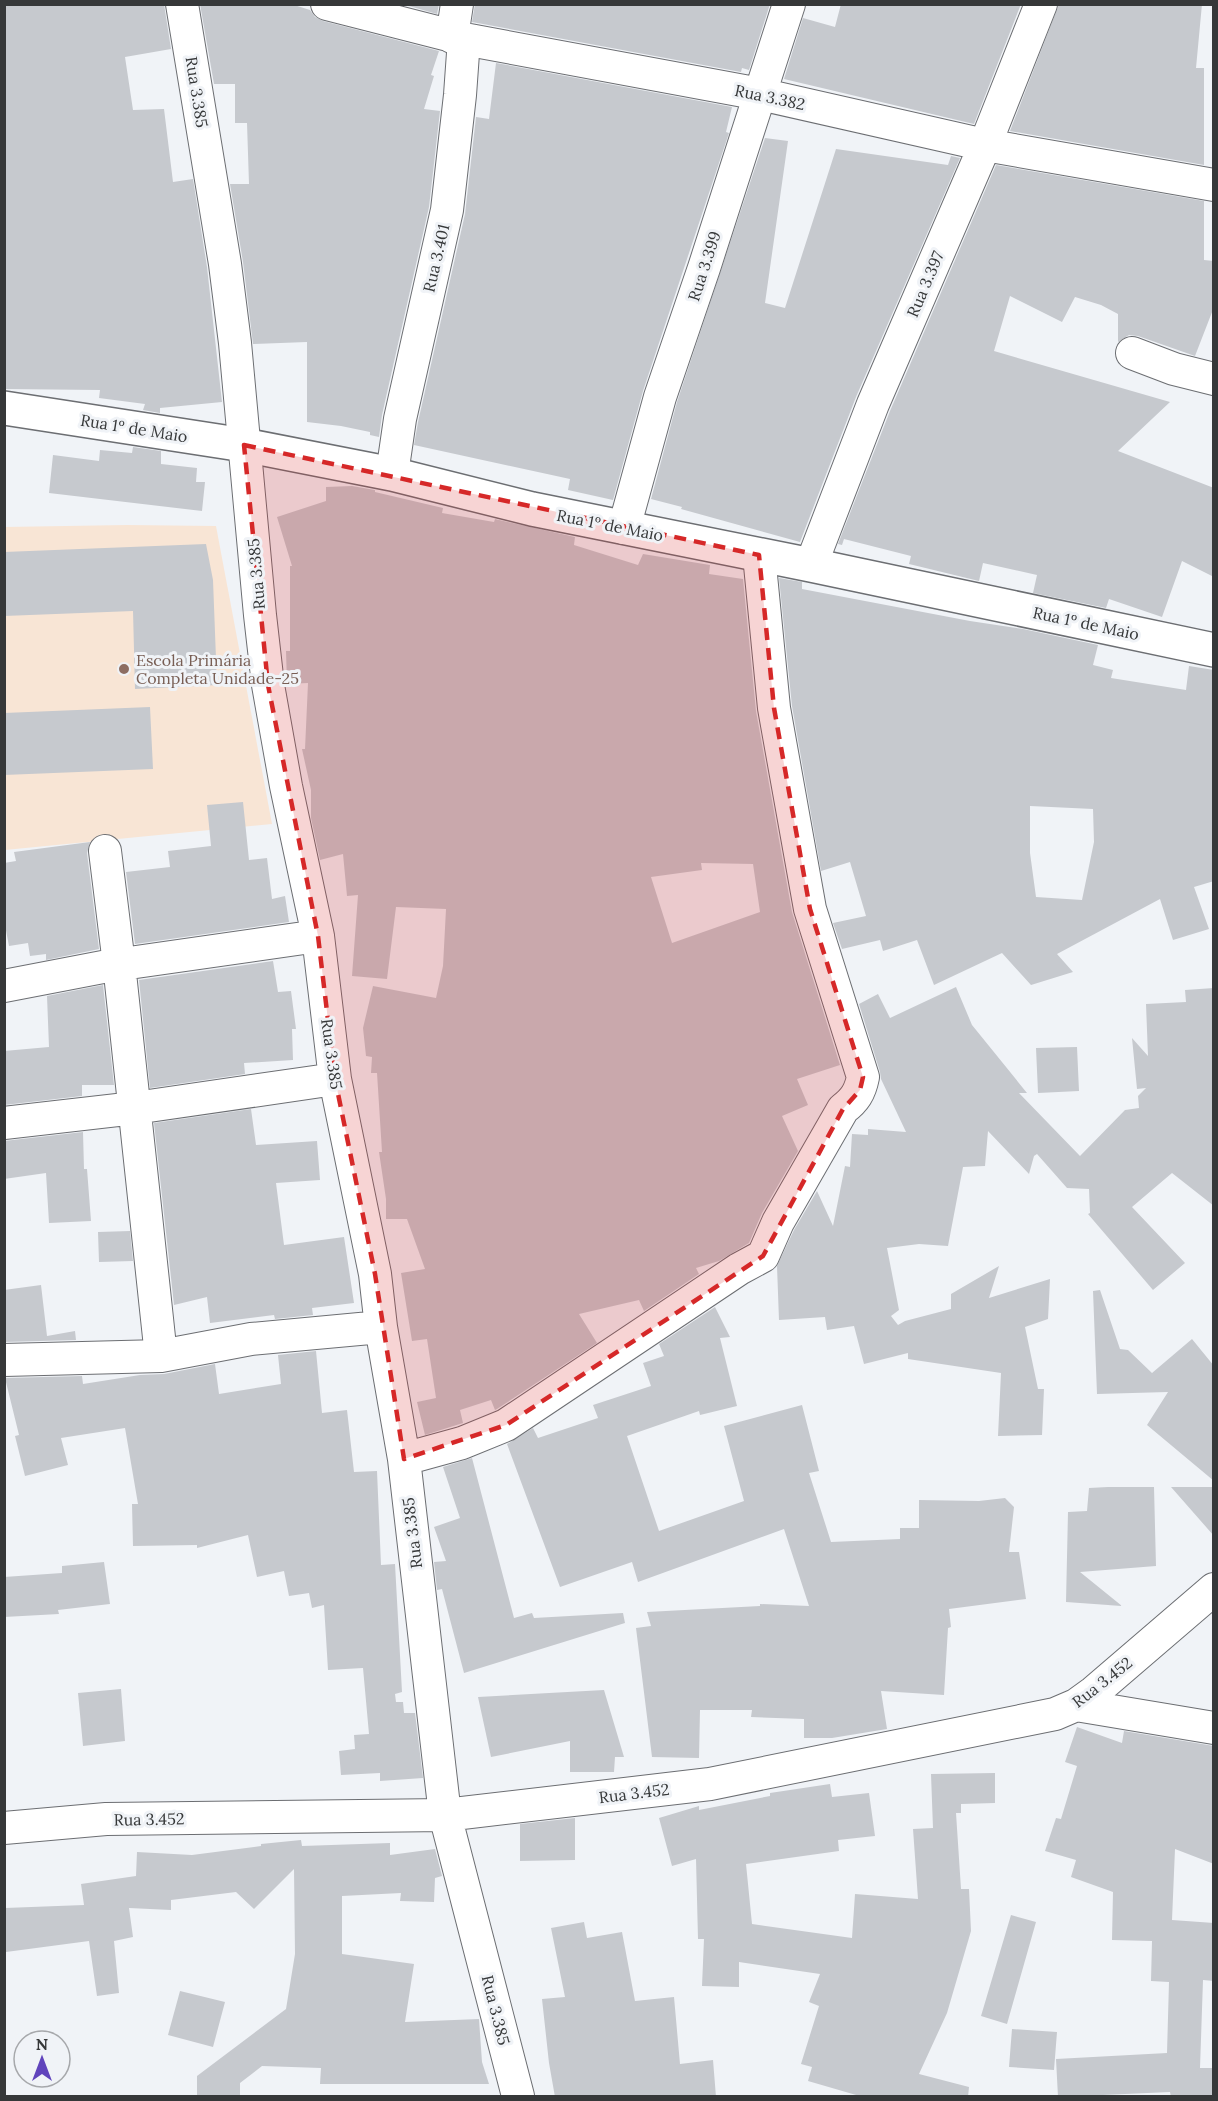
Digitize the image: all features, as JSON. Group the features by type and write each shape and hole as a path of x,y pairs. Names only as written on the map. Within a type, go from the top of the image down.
{"street":[{"name":"Rua 3.385","path":"182,4 225,264 235,343 268,685 286,786 318,936 335,1079 375,1274 381,1327 404,1459 445,1815 518,2097"},
{"name":"Rua 3.382","path":"327,4 458,38 760,94 985,145 1214,185"},
{"name":"Rua 3.401","path":"392,474 403,408 447,210 460,95 457,4"},
{"name":"Rua 3.399","path":"624,528 660,397 789,4"},
{"name":"Rua 3.397","path":"811,566 873,404 985,145 1041,4"},
{"path":"1132,353 1174,369 1214,379"},
{"name":"Rua 1º de Maio","path":"4,408 244,445 392,474 532,510 1214,650"},
{"path":"404,1459 462,1443 506,1425 739,1269 763,1256 778,1222 843,1109 861,1090 863,1077 810,909 774,708 759,555"},
{"path":"105,851 161,1356"},
{"path":"4,986 119,964 318,936"},
{"path":"4,1123 135,1108 335,1079"},
{"path":"4,1360 161,1356 250,1339 381,1327"},
{"name":"Rua 3.452","path":"4,1828 106,1819 445,1815 710,1784 1055,1714 1077,1705 1094,1692 1214,1589"},
{"path":"1077,1705 1214,1728"}],"highlighted area":[{"path":"244,445 759,555 774,708 810,909 863,1077 860,1090 843,1109 763,1256 506,1425 404,1459 375,1274 335,1079 318,936 268,685"}],"shaded area":[{"name":"Escola Primária Completa Unidade-25","path":"216,526 272,824 5,850 4,527"}],"building":[{"path":"4,4 164,4 171,49 125,57 133,110 164,109 173,182 193,179 207,267 222,402 160,408 160,413 143,410 145,404 99,398 100,390 4,389"},
{"path":"200,4 291,4 310,10 315,17 323,21 439,51 424,109 440,111 429,207 379,437 370,435 370,432 307,422 307,342 253,344 230,184 249,184 247,123 235,123 235,84 214,84"},
{"path":"402,4 439,4 437,14"},
{"path":"475,4 770,4 749,70 742,68 741,72 472,22"},
{"path":"841,4 1021,4 974,124 784,79 803,18 835,27"},
{"path":"1059,4 1202,4 1196,68 1204,68 1204,165 1010,131"},
{"path":"496,63 732,107 726,132 729,133 643,391 613,500 568,490 570,479 414,445 465,214 476,117 489,119"},
{"path":"765,138 788,141 765,303 785,308 836,149 948,165 951,156 960,158 856,397 800,542 651,499 677,402"},
{"path":"996,165 1204,201 1204,260 1214,261 1214,307 1195,356 1138,336 1129,335 1118,342 1118,314 1101,305 1075,297 1062,322 1010,296 994,351 1170,402 1118,451 1214,488 1214,577 1182,561 1162,617 1109,599 1106,608 1033,593 1037,575 983,563 979,581 909,564 911,556 844,539 842,545 838,544 890,411"},
{"path":"133,447 161,451 161,464 197,468 196,482 205,482 202,511 49,493 53,455 99,461 100,450 132,453"},
{"path":"352,486 375,490 375,492 443,508 442,513 494,522 495,519 575,537 574,545 638,565 643,554 710,565 709,574 743,579 756,711 792,912 840,1065 797,1079 808,1105 782,1116 798,1151 762,1213 749,1243 719,1261 696,1268 699,1274 644,1311 639,1300 579,1314 597,1343 497,1409 495,1410 491,1400 460,1410 463,1423 425,1435 417,1402 436,1398 427,1339 412,1341 401,1273 425,1269 407,1219 386,1219 386,1199 379,1152 382,1152 377,1073 371,1073 372,1057 366,1056 363,1028 373,986 436,998 443,966 446,909 396,907 387,979 352,976 358,895 347,896 343,854 320,860 311,818 311,790 302,749 305,749 308,683 287,684 286,651 290,651 290,566 292,566 277,517 326,501 326,487","holes":["701,863 753,864 760,912 672,943 651,877 702,870"]},
{"path":"206,544 213,580 217,685 135,689 133,611 4,616 4,552"},
{"path":"779,578 802,582 802,589 1098,645 1093,665 1113,670 1111,678 1186,690 1189,666 1214,670 1214,881 1194,887 1209,929 1173,940 1160,899 1057,954 1073,972 1031,985 1002,953 934,985 917,940 883,951 880,940 842,949 833,923 866,916 850,862 821,871 792,706","holes":["1030,806 1093,809 1094,842 1082,900 1036,897 1030,853"]},
{"path":"150,707 153,769 4,775 4,713"},
{"path":"243,802 249,860 267,858 272,899 285,896 289,922 135,944 126,872 170,867 168,851 211,846 207,805"},
{"path":"90,842 87,853 99,949 46,960 46,954 30,956 28,943 9,946 4,920 4,863 16,861 14,852"},
{"path":"273,961 278,992 291,991 296,1029 292,1029 293,1060 244,1063 245,1074 150,1088 139,980"},
{"path":"103,985 114,1085 82,1085 82,1096 4,1105 4,1051 49,1047 47,996"},
{"path":"956,987 972,1025 1027,1093 1019,1093 1080,1156 1125,1110 1139,1108 1138,1096 1146,1088 1137,1089 1132,1038 1148,1056 1146,1004 1186,1002 1185,990 1214,988 1214,1206 1172,1173 1132,1207 1185,1263 1153,1290 1088,1214 1090,1213 1089,1189 1067,1188 1037,1154 1034,1156 1029,1174 988,1131 985,1166 963,1167 948,1246 919,1244 887,1248 899,1310 891,1316 898,1325 905,1321 951,1309 951,1294 999,1266 989,1298 1050,1279 1048,1319 1025,1327 1038,1389 1044,1389 1042,1435 998,1436 1001,1373 908,1359 908,1353 864,1364 854,1326 827,1330 825,1317 779,1320 777,1266 794,1230 817,1191 833,1226 845,1166 850,1167 852,1134 868,1135 868,1129 906,1132 881,1079 859,1004 878,994 890,1018"},
{"path":"1077,1047 1079,1091 1038,1093 1036,1048"},
{"path":"251,1109 256,1145 317,1141 320,1180 276,1183 284,1245 344,1237 354,1303 312,1308 313,1315 275,1319 274,1315 210,1323 207,1297 174,1305 154,1123"},
{"path":"83,1132 84,1169 87,1169 91,1221 49,1223 46,1173 4,1179 4,1141"},
{"path":"130,1231 133,1261 99,1262 98,1232"},
{"path":"41,1285 47,1336 75,1331 76,1340 4,1342 4,1290"},
{"path":"1100,1290 1120,1349 1128,1350 1152,1373 1192,1339 1214,1366 1214,1481 1147,1425 1168,1392 1097,1394 1093,1291"},
{"path":"715,1307 730,1337 720,1338 737,1406 700,1415 699,1411 627,1436 659,1531 744,1501 724,1426 802,1405 819,1471 809,1473 831,1542 900,1539 900,1528 919,1528 919,1500 979,1501 1005,1498 1014,1507 1009,1552 1019,1552 1026,1599 949,1609 951,1627 948,1628 944,1695 881,1691 887,1729 832,1738 804,1738 804,1719 751,1717 752,1710 700,1710 699,1758 652,1757 636,1628 651,1626 647,1612 760,1606 760,1604 809,1606 784,1529 638,1582 632,1562 560,1587 507,1444 533,1428 538,1438 598,1418 593,1405 651,1386 643,1363 664,1356 659,1344"},
{"path":"316,1351 322,1413 347,1410 354,1472 377,1471 381,1565 395,1564 402,1692 395,1694 396,1702 403,1702 404,1713 415,1713 423,1778 380,1781 380,1773 341,1775 339,1751 355,1749 354,1735 369,1734 363,1668 328,1670 324,1605 312,1608 309,1593 289,1596 284,1571 257,1577 248,1535 197,1548 197,1545 133,1546 132,1504 138,1504 125,1428 61,1438 68,1465 25,1476 15,1436 19,1435 5,1378 82,1376 83,1384 140,1375 164,1374 215,1364 219,1394 281,1384 278,1355"},
{"path":"472,1458 514,1618 532,1613 534,1618 623,1613 625,1623 464,1673 442,1589 437,1590 434,1562 446,1561 434,1527 460,1518 443,1467"},
{"path":"1154,1487 1156,1566 1080,1572 1122,1606 1066,1602 1068,1512 1087,1511 1089,1488"},
{"path":"1171,1487 1214,1487 1214,1536"},
{"path":"104,1562 110,1604 58,1610 59,1614 4,1617 4,1577 62,1573 62,1566"},
{"path":"121,1689 125,1741 83,1746 78,1693"},
{"path":"604,1690 624,1757 615,1757 614,1772 570,1772 570,1741 491,1757 478,1697"},
{"path":"1077,1727 1122,1743 1124,1731 1214,1746 1214,1864 1175,1849 1172,1920 1214,1923 1214,1981 1203,1980 1200,2068 1214,2068 1214,2097 1171,2097 1170,2092 1058,2097 1056,2059 1167,2053 1169,1982 1151,1981 1152,1941 1112,1940 1113,1892 1071,1877 1076,1860 1045,1851 1056,1818 1061,1819 1077,1766 1065,1762"},
{"path":"995,1773 995,1803 961,1804 961,1813 956,1813 961,1889 969,1889 971,1931 947,2013 919,2074 969,2087 968,2097 863,2097 808,2081 812,2067 801,2064 819,2006 809,2002 820,1974 739,1962 739,1987 702,1986 704,1939 698,1939 696,1859 672,1866 659,1818 699,1806 699,1810 770,1796 770,1793 830,1784 832,1797 869,1793 875,1836 838,1840 839,1851 746,1864 752,1924 852,1938 855,1894 918,1899 913,1829 933,1828 931,1774"},
{"path":"575,1818 575,1860 520,1861 520,1824"},
{"path":"301,1840 302,1846 390,1843 390,1855 435,1849 442,1876 435,1878 434,1902 400,1901 401,1893 342,1896 342,1954 414,1964 405,2022 479,2019 482,2062 489,2084 320,2084 321,2068 262,2066 240,2083 240,2097 197,2097 197,2076 286,2009 295,1954 294,1869 254,1909 236,1892 171,1900 171,1910 129,1908 133,1937 114,1941 119,1993 97,1996 89,1941 6,1952 5,1908 84,1905 81,1884 136,1876 137,1852 192,1855"},
{"path":"1011,1915 1036,1922 1007,2024 981,2016"},
{"path":"584,1922 587,1938 622,1932 635,2001 674,1997 680,2064 713,2060 716,2097 555,2097 542,1999 565,1997 551,1928"},
{"path":"180,1991 225,2002 213,2047 168,2035"},
{"path":"1012,2029 1057,2032 1054,2070 1009,2067"}],"place":[{"name":"Escola Primária Completa Unidade-25","path":"124,669"}]}
